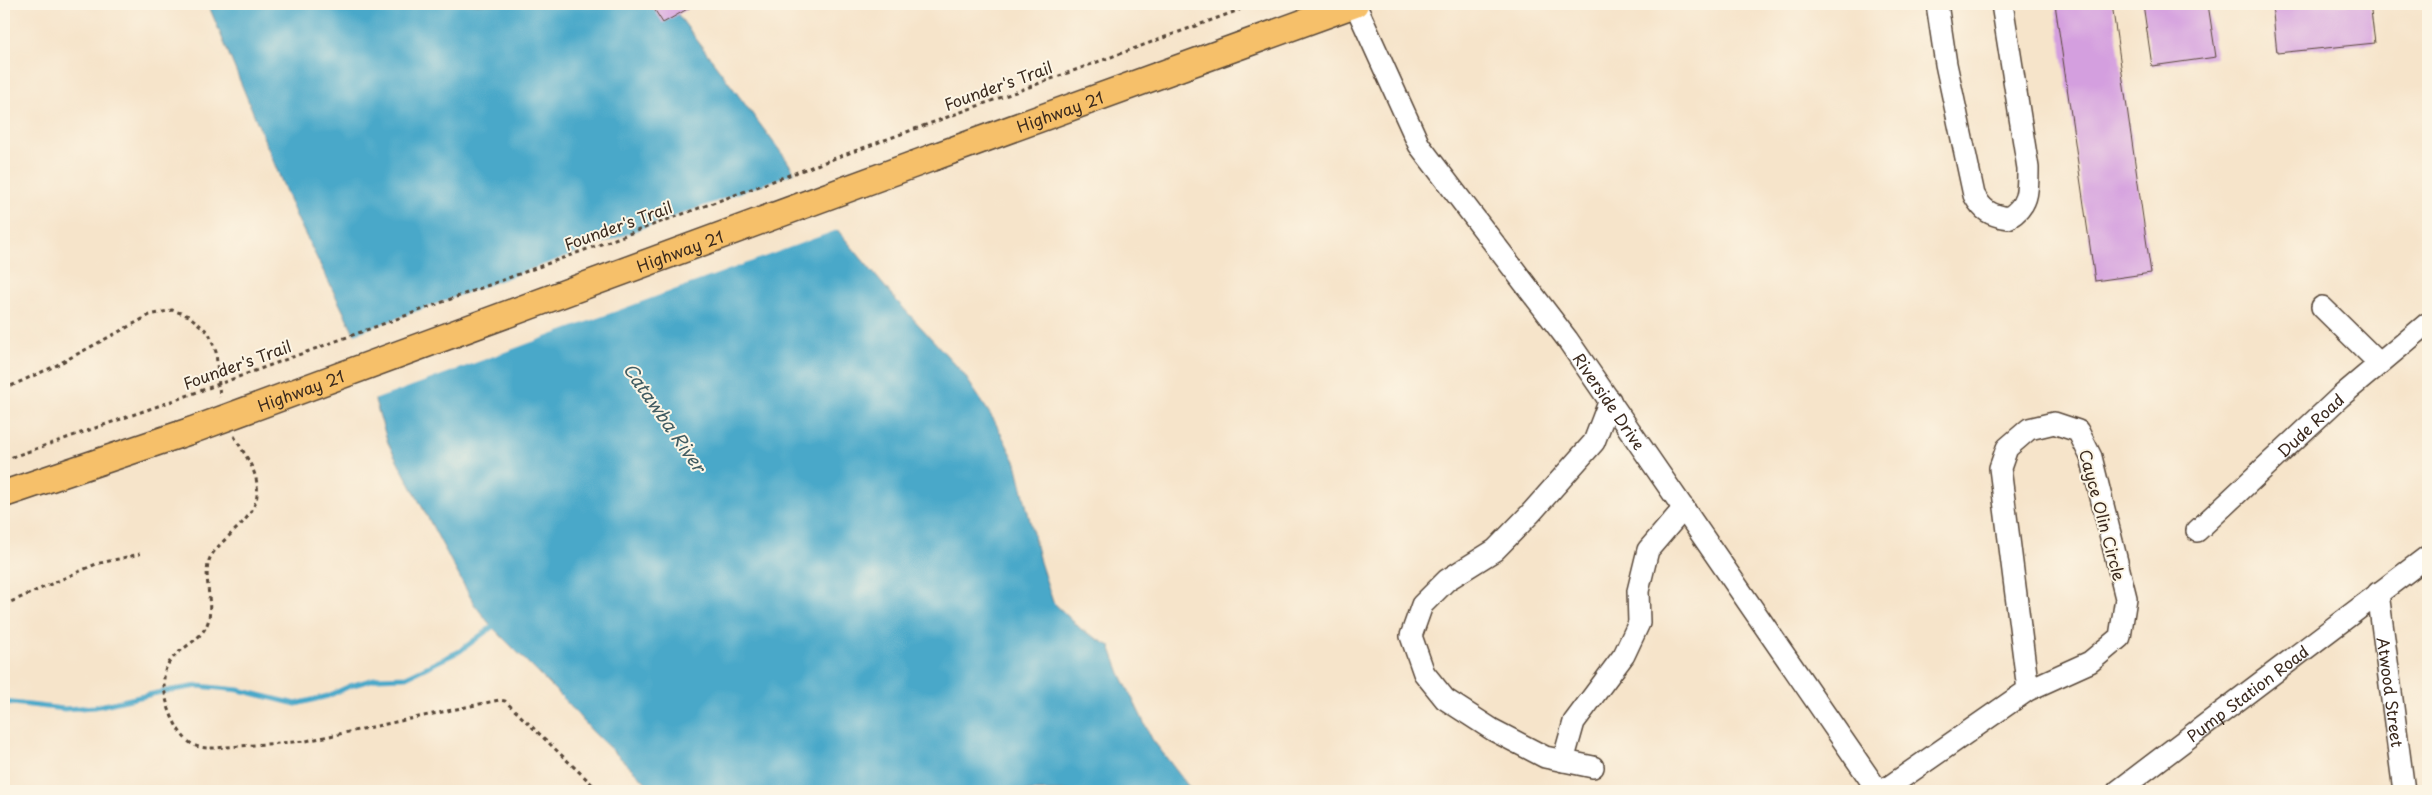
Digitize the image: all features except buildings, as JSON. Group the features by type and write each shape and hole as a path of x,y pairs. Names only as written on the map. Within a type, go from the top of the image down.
{"main road":[{"name":"Highway 21","path":"4,494 190,431 1355,4"}],"street":[{"name":"Riverside Drive","path":"1355,4 1420,145 1567,339 1878,791"},
{"path":"1938,4 1946,64 1974,196 1983,210 1992,216 2008,218 2019,212 2028,192 2028,168 2002,4"},
{"path":"2322,307 2379,363"},
{"name":"Dude Road","path":"2197,531 2379,363 2428,323"},
{"path":"1592,767 1545,757 1493,730 1445,699 1424,673 1411,636 1422,605 1447,580 1495,550 1594,442 1610,400"},
{"name":"Cayce Olin Circle","path":"1883,791 2028,690 2090,662 2120,637 2126,598 2091,458 2078,431 2054,423 2029,429 2007,448 2000,468 2028,690"},
{"path":"1563,761 1574,722 1592,695 1624,655 1639,623 1638,591 1648,550 1684,508"},
{"name":"Pump Station Road","path":"2118,791 2428,556"},
{"name":"Atwood Street","path":"2378,593 2404,791"}],"path":[{"name":"Founder's Trail","path":"4,460 178,400 1239,10 1236,4"},
{"path":"4,605 96,564 140,554"},
{"path":"164,679 167,707 188,742 201,748 306,741 498,700 505,701 513,706 599,791"}],"water":[{"name":"Catawba River","path":"208,4 670,4 786,159 810,197 896,300 963,373 994,420 1016,463 1040,562 1053,602 1082,630 1110,646 1120,673 1152,739 1192,791 655,791 593,732 563,698 492,627 474,604 388,443 355,335 297,218"}],"pier":[{"path":"797,172 812,196 840,229 371,401 352,335"}],"waterway":[{"path":"4,702 64,709 95,707 198,686 239,690 296,704 328,696 350,686 378,678 406,677 460,651 492,627"}]}
